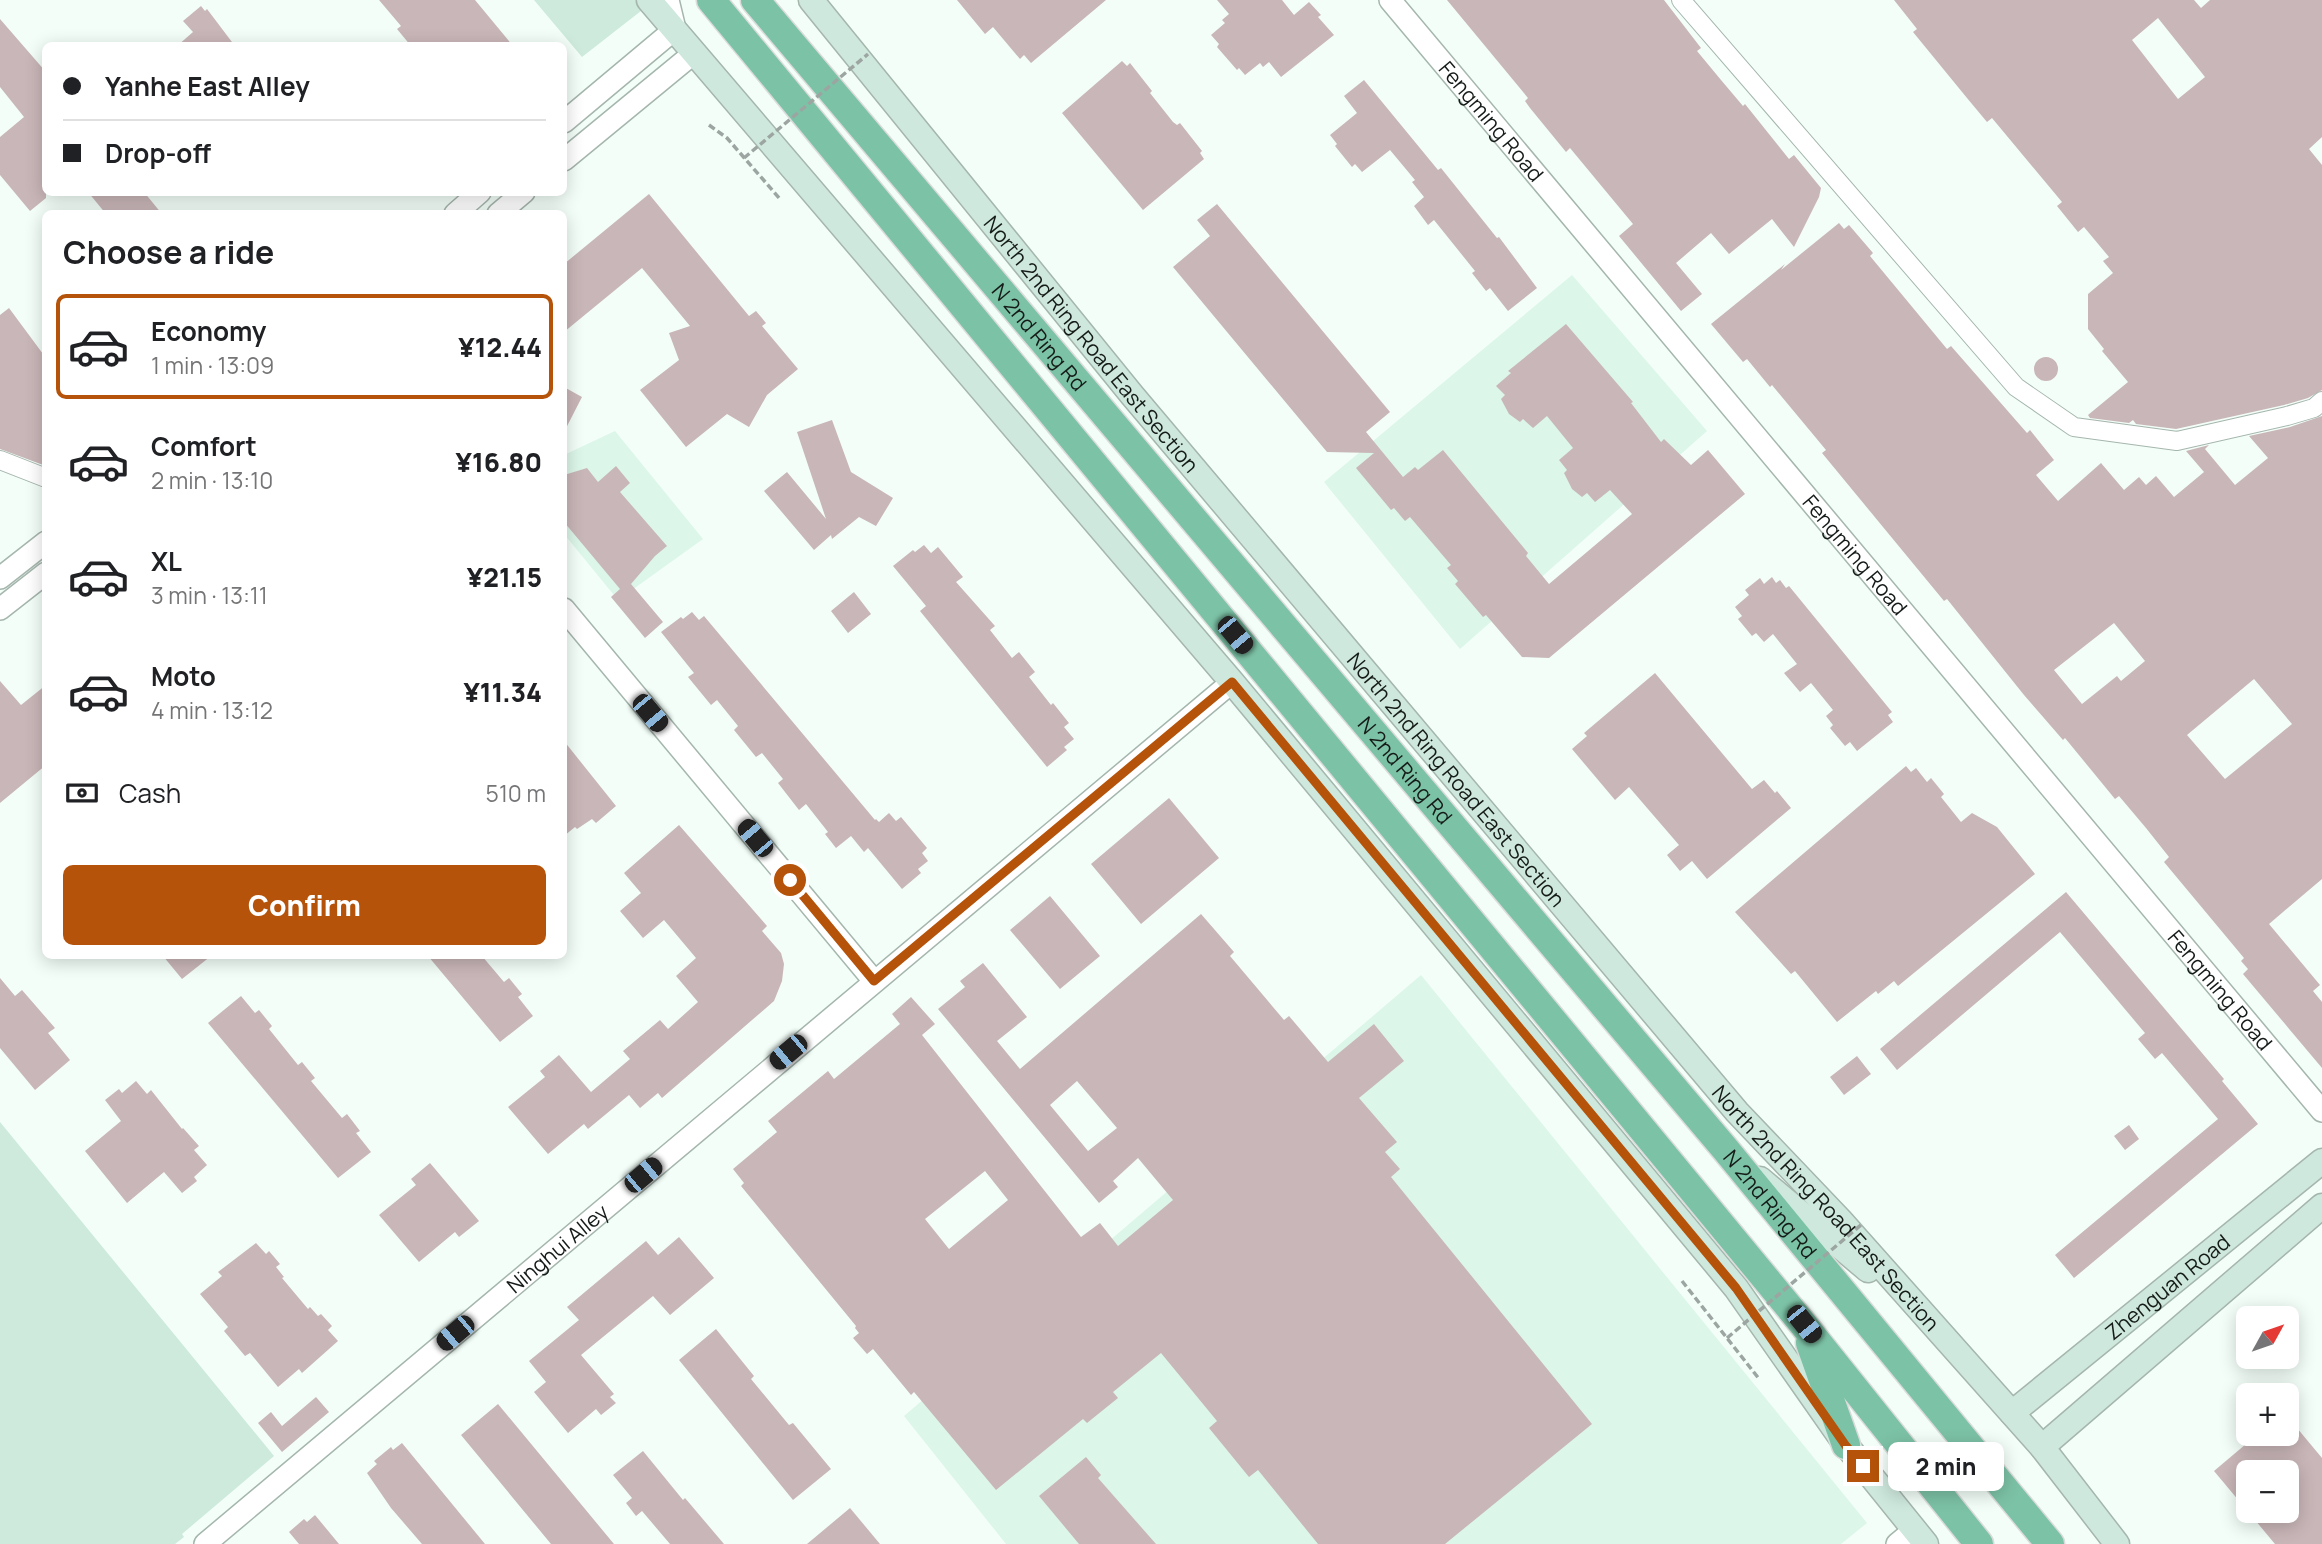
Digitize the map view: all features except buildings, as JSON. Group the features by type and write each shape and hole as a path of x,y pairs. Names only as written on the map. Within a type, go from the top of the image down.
{"highway":[{"path":"697,0 744,38"},
{"name":"N 2nd Ring Rd","path":"711,0 1804,1324 1979,1544"},
{"name":"N 2nd Ring Rd","path":"755,0 1726,1150 2050,1544"},
{"path":"1804,1324 1846,1446"}],"main road":[{"path":"649,0 1232,682 1736,1288 1912,1539"},
{"name":"North 2nd Ring Road East Section","path":"811,0 1132,395 1737,1112 1840,1220 2042,1447 2115,1542"},
{"path":"1726,1150 1930,1323"},
{"name":"Zhenguan Road","path":"2012,1413 2322,1161"},
{"name":"Zhenguan Road","path":"2042,1447 2322,1206"}],"street":[{"path":"567,119 675,29 668,0"},
{"name":"Fengming Road","path":"1390,0 2322,1111"},
{"path":"1681,0 2016,387 2074,426 2178,441 2287,416 2314,408 2322,401"},
{"path":"567,158 694,53"},
{"path":"460,210 475,196"},
{"path":"503,210 519,196"},
{"path":"0,460 42,476"},
{"path":"0,578 42,545"},
{"path":"0,609 42,576"},
{"path":"567,613 874,981"},
{"name":"Ninghui Alley","path":"205,1544 1232,682"}],"path":[{"path":"744,158 868,54"},
{"path":"709,125 727,138 780,199"},
{"path":"1727,1338 1861,1225"},
{"path":"1682,1281 1760,1380"}],"shaded area":[{"path":"534,0 655,0 582,57"},
{"path":"1572,275 1707,431 1460,649 1324,482"},
{"path":"615,431 703,539 618,600 567,538 567,454"},
{"path":"1421,975 1867,1523 1841,1544 1006,1544 904,1416"},
{"path":"0,1122 274,1456 182,1534 184,1537 175,1544 0,1544"}],"route":[{"path":"790,880 874,981 1232,682 1736,1288 1846,1446 1863,1466"}]}
